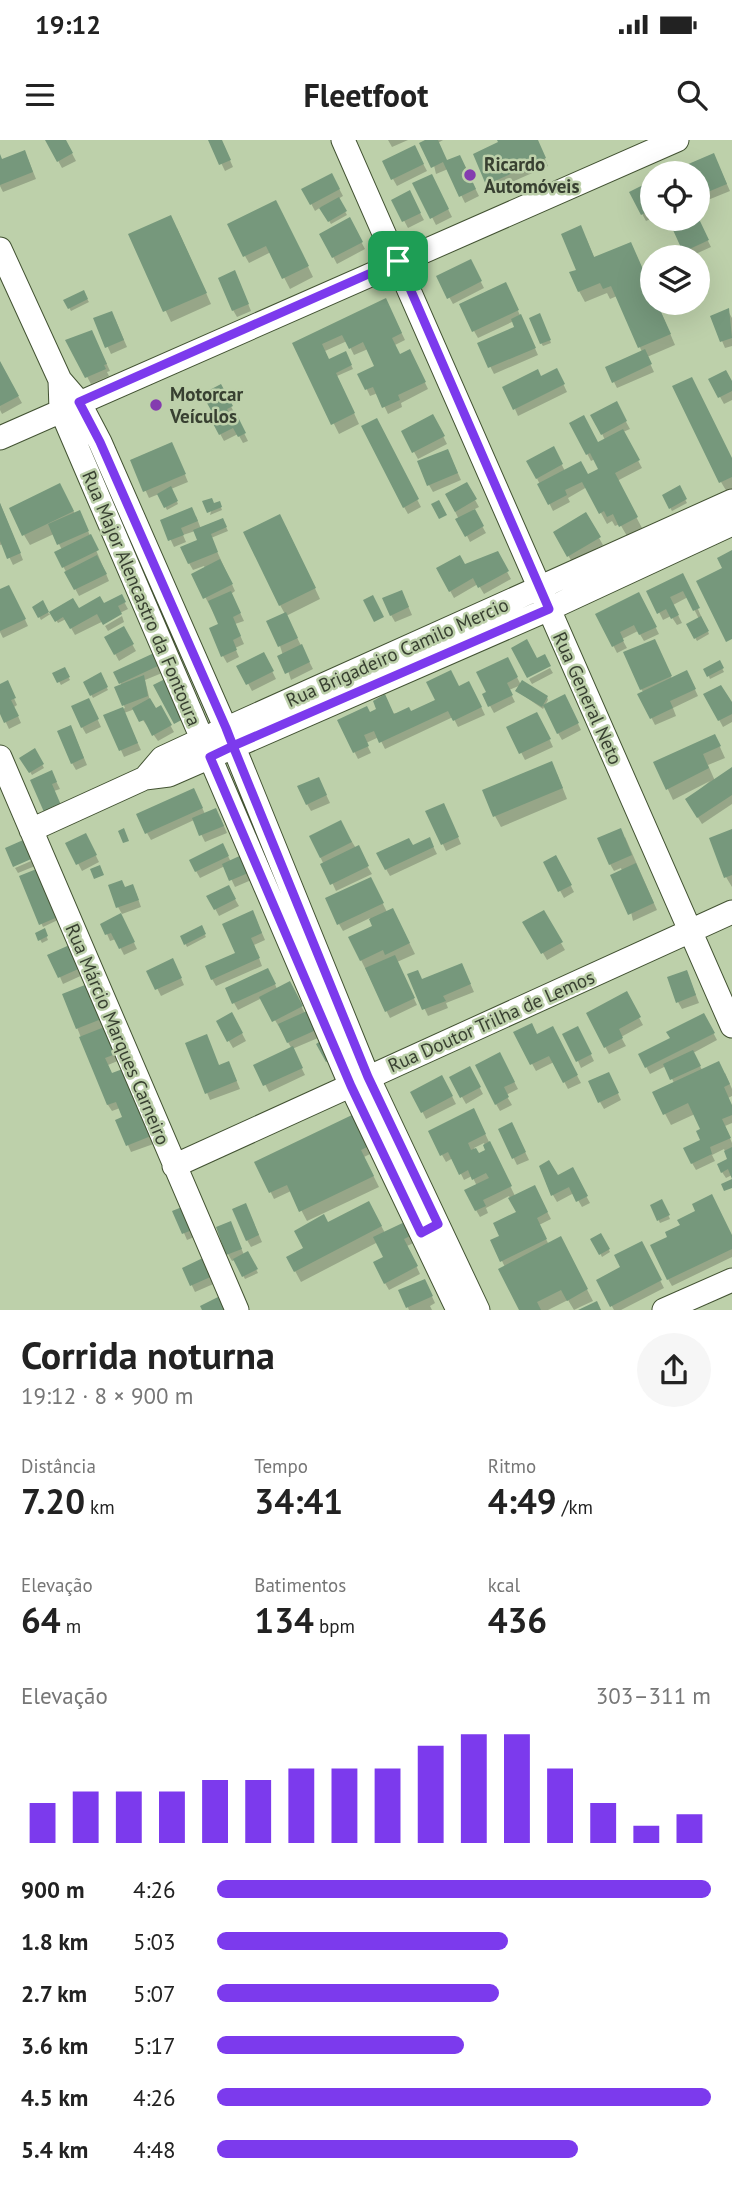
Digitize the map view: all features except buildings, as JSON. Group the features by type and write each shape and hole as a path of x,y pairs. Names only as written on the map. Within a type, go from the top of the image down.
{"street":[{"name":"Rua General Neto","path":"343,140 732,1026"},
{"path":"0,438 677,140"},
{"name":"Rua Major Alencastro da Fontoura","path":"0,249 60,380 206,748 288,909"},
{"name":"Rua Major Alencastro da Fontoura","path":"70,406 100,442 229,737 288,909 359,1081 430,1229 478,1310"},
{"name":"Rua Brigadeiro Camilo Mercio","path":"31,830 145,778 162,758 206,748 705,525 732,501"},
{"name":"Rua Brigadeiro Camilo Mercio","path":"705,525 732,524"},
{"name":"Rua Márcio Marques Carneiro","path":"0,757 237,1310"},
{"name":"Rua Doutor Trilha de Lemos","path":"174,1166 732,912"},
{"name":"Rua Major Alencastro da Fontoura","path":"430,1229 458,1310"},
{"path":"664,1310 732,1280"}],"place":[{"name":"Ricardo Automóveis","path":"470,175"},
{"name":"Motorcar Veículos","path":"156,405"}],"route":[{"path":"398,261 79,402 100,442 226,728 233,746 368,1077 438,1224 421,1233 351,1086 210,757 233,746 549,609 398,261"}]}
